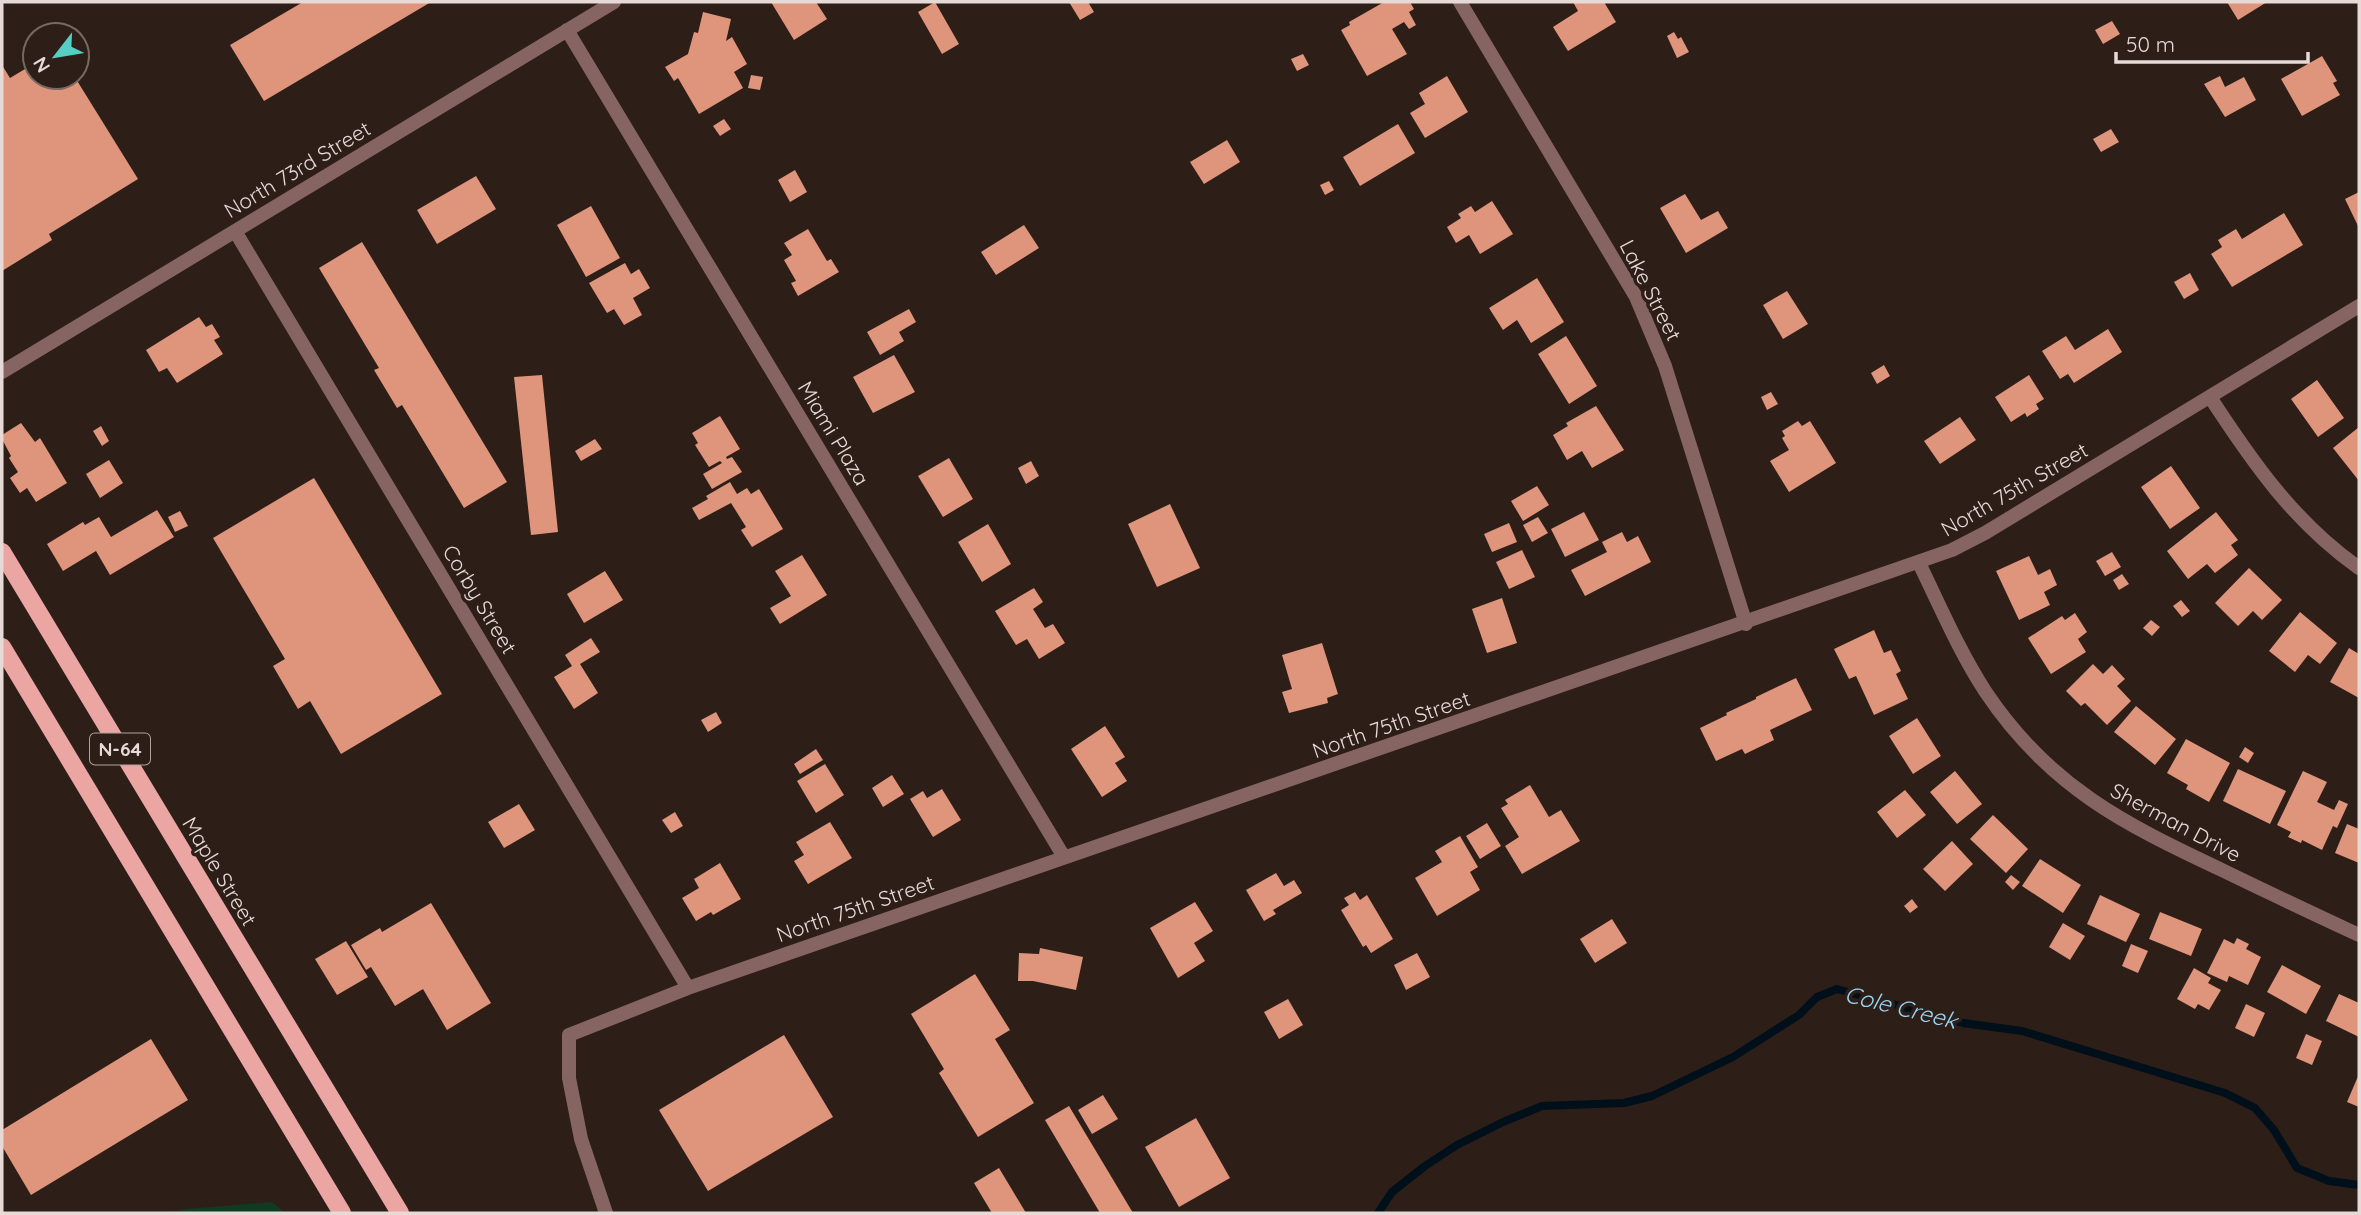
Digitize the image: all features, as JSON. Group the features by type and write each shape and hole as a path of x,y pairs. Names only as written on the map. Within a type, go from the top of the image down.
{"main road":[{"name":"Maple Street","path":"2,552 400,1213"},
{"name":"N-64","path":"2,647 342,1213"}],"street":[{"name":"North 73rd Street","path":"2,372 614,2"},
{"name":"Lake Street","path":"1460,2 1636,297 1665,366 1746,624"},
{"name":"Miami Plaza","path":"567,30 1064,857"},
{"name":"Corby Street","path":"235,231 688,988"},
{"name":"North 75th Street","path":"606,1213 580,1139 569,1078 569,1035 688,988 1746,624 1952,550 1985,533 2359,306"},
{"path":"2210,397 2253,463 2291,509 2359,568"},
{"name":"Sherman Drive","path":"1919,563 1966,661 1986,693 2038,755 2078,791 2146,834 2359,935"}],"green space":[{"path":"272,1202 285,1213 167,1213 187,1209"}],"building":[{"path":"303,2 431,2 264,101 230,45"},
{"path":"771,2 816,2 827,19 794,40"},
{"path":"935,2 959,44 942,54 918,12"},
{"path":"1069,2 1088,2 1094,12 1080,20"},
{"path":"1384,2 1410,2 1414,9 1409,12 1416,25 1409,29 1404,22 1392,29 1407,54 1367,76 1341,30 1350,25 1349,22"},
{"path":"1573,2 1604,2 1616,22 1568,51 1553,27 1578,11"},
{"path":"2227,2 2267,2 2238,20"},
{"path":"703,12 731,19 726,41 732,37 747,64 734,72 743,88 699,114 678,78 674,81 665,67 688,54 694,32 698,33"},
{"path":"2112,21 2120,34 2103,44 2095,30"},
{"path":"1674,32 1678,39 1681,37 1689,52 1677,58 1667,36"},
{"path":"1303,54 1309,65 1297,71 1291,59"},
{"path":"2322,56 2337,81 2333,83 2340,95 2302,116 2281,79"},
{"path":"2,65 10,78 21,71 21,91 83,91 138,179 49,234 52,240 2,271"},
{"path":"751,75 763,77 760,90 748,88"},
{"path":"1447,76 1468,112 1425,138 1410,113 1425,104 1419,93"},
{"path":"2220,76 2225,87 2244,77 2256,100 2225,117 2204,84"},
{"path":"724,119 731,129 720,136 713,126"},
{"path":"1398,124 1415,153 1360,186 1343,157"},
{"path":"2111,129 2119,142 2101,152 2093,139"},
{"path":"1227,140 1240,162 1204,184 1190,162"},
{"path":"795,170 807,192 790,202 778,180"},
{"path":"476,176 496,209 437,244 417,210"},
{"path":"1329,181 1334,190 1325,195 1320,185"},
{"path":"2359,192 2359,228 2345,199"},
{"path":"1685,194 1701,220 1718,211 1728,228 1686,253 1660,208"},
{"path":"1492,201 1513,234 1480,254 1469,235 1456,243 1447,227 1461,218 1458,214 1471,206 1475,212"},
{"path":"591,206 620,258 586,277 557,225"},
{"path":"2284,213 2303,245 2232,287 2211,254 2222,247 2218,240 2236,229 2242,239"},
{"path":"1024,225 1039,248 996,275 981,252"},
{"path":"808,229 827,261 831,259 839,272 798,296 791,283 796,281 784,260 792,255 784,243"},
{"path":"362,242 507,482 464,508 402,405 397,408 374,370 379,368 319,268"},
{"path":"625,263 631,274 639,269 650,288 633,298 642,315 624,325 614,309 607,313 589,283"},
{"path":"2190,273 2199,290 2184,299 2174,282"},
{"path":"1537,278 1564,322 1531,343 1517,320 1503,330 1489,308"},
{"path":"1787,291 1808,324 1783,339 1763,305"},
{"path":"909,309 916,322 899,332 904,341 880,355 867,332"},
{"path":"199,317 206,327 212,324 220,337 214,340 223,354 177,383 167,368 159,372 146,350"},
{"path":"2108,329 2122,352 2074,383 2068,374 2060,379 2042,351 2066,336 2075,350"},
{"path":"1566,336 1597,386 1569,404 1538,354"},
{"path":"894,355 915,392 873,413 853,377"},
{"path":"1884,365 1890,376 1877,384 1871,373"},
{"path":"542,375 558,532 531,535 514,377"},
{"path":"2029,375 2044,399 2036,404 2039,409 2027,417 2025,413 2011,422 1995,397"},
{"path":"2317,380 2344,418 2318,437 2291,399"},
{"path":"1771,392 1778,404 1767,410 1761,397"},
{"path":"1596,406 1624,450 1592,468 1582,451 1567,460 1553,435 1568,426 1566,423"},
{"path":"720,416 740,449 726,457 732,457 742,472 712,489 703,474 722,463 720,461 709,467 695,445 698,443 692,433"},
{"path":"1960,417 1976,440 1940,464 1924,441"},
{"path":"1798,421 1802,426 1810,421 1836,463 1789,492 1770,461 1789,450 1782,438 1785,436 1782,431"},
{"path":"21,423 35,442 40,438 67,483 36,502 27,488 20,493 10,478 18,472 2,439 2,435"},
{"path":"101,426 109,441 102,446 93,431"},
{"path":"2359,427 2359,481 2333,448"},
{"path":"595,439 602,449 581,461 575,451"},
{"path":"949,458 973,499 943,517 918,476"},
{"path":"109,460 123,483 100,498 86,474"},
{"path":"1031,461 1039,476 1026,484 1018,468"},
{"path":"2171,466 2200,508 2170,529 2141,487"},
{"path":"314,478 442,694 341,754 310,701 298,709 273,666 285,659 213,538"},
{"path":"730,482 737,494 747,488 751,494 759,489 783,529 752,547 741,530 746,527 731,503 699,520 692,508"},
{"path":"1537,486 1549,505 1523,521 1511,501"},
{"path":"1170,504 1200,568 1157,587 1128,524"},
{"path":"157,510 174,537 110,575 96,551 63,571 47,544 83,522 85,525 99,517 111,537"},
{"path":"180,511 188,526 175,532 168,517"},
{"path":"1584,512 1599,540 1565,557 1551,529"},
{"path":"2216,512 2238,540 2231,545 2238,555 2215,573 2207,564 2188,579 2167,551"},
{"path":"1538,517 1548,533 1532,542 1523,525"},
{"path":"1509,523 1517,542 1492,552 1484,534"},
{"path":"988,524 1011,564 982,582 958,542"},
{"path":"1622,532 1627,542 1638,536 1651,562 1585,596 1571,570 1607,552 1602,542"},
{"path":"1522,550 1535,577 1509,589 1496,562"},
{"path":"2112,552 2121,567 2105,576 2096,561"},
{"path":"802,555 827,595 780,624 770,608 791,596 775,571"},
{"path":"2029,556 2038,575 2050,569 2057,585 2044,592 2050,605 2019,620 1996,571"},
{"path":"2249,568 2282,600 2262,620 2253,611 2238,626 2215,603"},
{"path":"605,571 623,600 584,623 567,594"},
{"path":"2122,574 2129,584 2119,590 2113,580"},
{"path":"1034,588 1043,602 1033,609 1045,628 1053,624 1065,643 1039,659 1027,639 1016,645 995,611"},
{"path":"1502,598 1517,643 1487,653 1472,609"},
{"path":"2181,600 2190,611 2182,617 2173,606"},
{"path":"2300,612 2337,643 2320,664 2308,655 2295,672 2269,651"},
{"path":"2075,613 2087,632 2078,639 2086,652 2051,674 2028,638 2062,616 2065,620"},
{"path":"2151,620 2160,627 2152,636 2143,628"},
{"path":"1874,630 1884,653 1891,650 1901,671 1896,674 1908,699 1874,715 1856,676 1849,679 1834,649"},
{"path":"591,638 600,652 580,664 598,693 574,709 554,677 572,666 565,655"},
{"path":"1322,643 1338,694 1327,698 1328,703 1289,713 1282,692 1292,689 1282,655"},
{"path":"2349,648 2359,654 2359,698 2330,682"},
{"path":"2093,664 2103,674 2112,665 2125,679 2117,686 2131,701 2107,725 2085,703 2081,706 2066,691"},
{"path":"1796,678 1812,710 1770,730 1774,740 1745,754 1742,749 1716,761 1700,728"},
{"path":"2136,706 2176,739 2155,765 2114,732"},
{"path":"716,712 722,723 708,732 701,720"},
{"path":"1917,718 1941,756 1913,774 1889,736"},
{"path":"1105,726 1125,757 1115,763 1127,781 1102,797 1071,749"},
{"path":"2186,739 2230,763 2209,802 2186,789 2188,785 2167,773"},
{"path":"2245,747 2254,753 2248,763 2239,757"},
{"path":"816,749 823,760 800,774 794,764"},
{"path":"825,764 844,795 816,813 797,781"},
{"path":"2238,769 2286,791 2270,824 2223,801"},
{"path":"1955,771 1982,804 1957,824 1930,792"},
{"path":"2303,771 2327,782 2317,802 2334,810 2339,800 2348,804 2337,828 2333,826 2322,850 2302,840 2301,843 2288,837 2291,832 2277,825"},
{"path":"892,775 904,794 883,807 872,788"},
{"path":"1530,785 1549,817 1561,810 1580,841 1522,874 1505,846 1519,837 1501,808 1508,804 1505,800"},
{"path":"942,789 961,820 933,837 910,799 923,791 927,798"},
{"path":"1905,790 1926,815 1897,838 1877,812"},
{"path":"519,804 535,830 504,848 488,822"},
{"path":"675,812 683,826 671,833 662,820"},
{"path":"1993,815 2028,849 2006,873 1970,839"},
{"path":"830,822 852,858 808,884 794,861 804,855 796,842"},
{"path":"1487,823 1501,846 1480,859 1466,836"},
{"path":"2347,824 2359,829 2359,863 2335,853"},
{"path":"1460,836 1478,867 1470,872 1480,890 1437,916 1415,878 1442,862 1435,851"},
{"path":"1952,841 1973,864 1945,891 1923,869"},
{"path":"2040,859 2081,885 2063,913 2022,886"},
{"path":"720,863 741,899 696,921 682,898 699,888 694,879"},
{"path":"1276,873 1284,886 1294,880 1302,893 1273,910 1276,914 1264,921 1246,890"},
{"path":"2011,875 2020,882 2013,890 2005,882"},
{"path":"1355,892 1360,900 1367,895 1393,939 1371,953 1366,945 1363,947 1341,910 1349,905 1344,898"},
{"path":"2100,895 2140,914 2126,942 2087,924"},
{"path":"1912,899 1918,907 1910,913 1904,906"},
{"path":"1195,902 1213,931 1194,943 1205,961 1178,978 1150,928"},
{"path":"431,903 491,1003 447,1030 423,989 395,1006 371,967 366,970 351,945 380,928 382,932"},
{"path":"2160,912 2202,929 2191,956 2149,939"},
{"path":"1612,919 1627,943 1595,963 1580,939"},
{"path":"2063,923 2085,936 2070,960 2049,947"},
{"path":"2237,938 2249,944 2246,949 2261,957 2248,985 2229,976 2227,982 2207,973 2224,939 2234,944"},
{"path":"346,941 368,977 337,995 315,959"},
{"path":"2131,944 2148,951 2138,973 2122,966"},
{"path":"1040,948 1083,957 1076,990 1033,981 1018,981 1019,953 1039,954"},
{"path":"1417,953 1430,977 1406,990 1394,965"},
{"path":"2282,965 2321,986 2306,1014 2267,992"},
{"path":"2194,968 2211,978 2208,983 2221,990 2209,1010 2198,1004 2195,1009 2177,999"},
{"path":"975,974 1010,1030 995,1039 1034,1103 978,1137 939,1073 944,1069 911,1014"},
{"path":"2339,994 2359,1003 2359,1037 2326,1021"},
{"path":"1288,999 1303,1025 1279,1039 1264,1012"},
{"path":"2246,1004 2265,1013 2254,1037 2235,1028"},
{"path":"2306,1034 2322,1041 2312,1065 2296,1058"},
{"path":"784,1035 833,1117 708,1191 659,1110"},
{"path":"151,1039 188,1100 31,1195 2,1146 2,1130"},
{"path":"2359,1074 2359,1107 2347,1102"},
{"path":"1103,1095 1118,1119 1092,1134 1078,1110"},
{"path":"1069,1106 1133,1213 1100,1213 1045,1120"},
{"path":"1196,1118 1230,1178 1179,1207 1145,1147"},
{"path":"999,1168 1026,1213 992,1213 974,1183"}],"waterway":[{"name":"Cole Creek","path":"1378,1213 1392,1192 1425,1166 1457,1145 1503,1122 1542,1106 1624,1103 1652,1096 1733,1057 1799,1015 1817,997 1837,989 1963,1023 2022,1031 2225,1093 2255,1108 2274,1130 2297,1168 2329,1181 2359,1185"}]}
